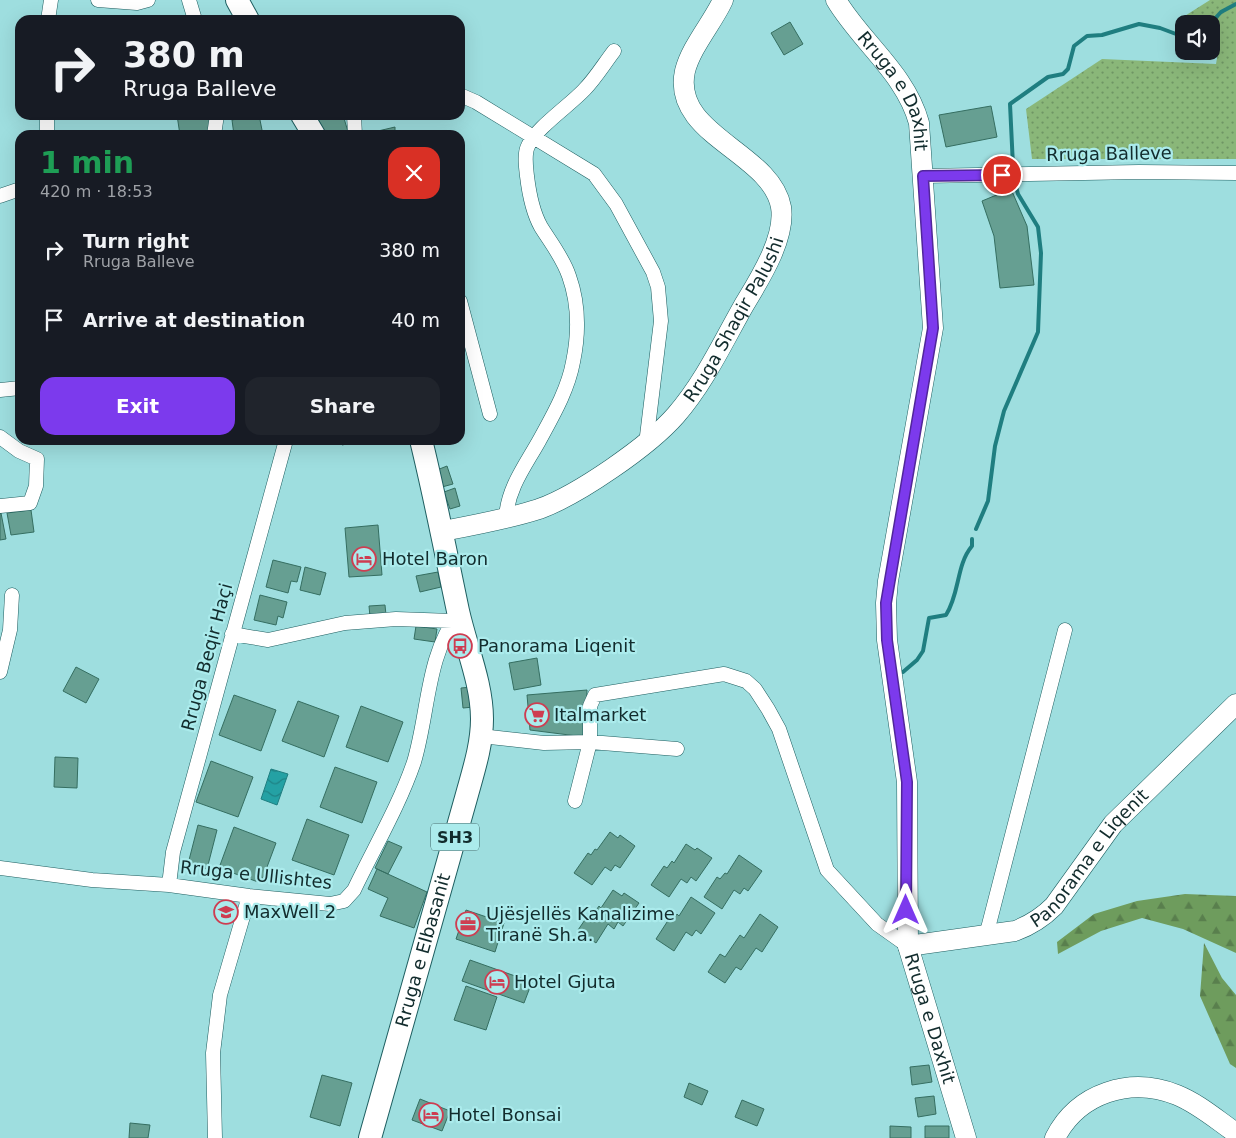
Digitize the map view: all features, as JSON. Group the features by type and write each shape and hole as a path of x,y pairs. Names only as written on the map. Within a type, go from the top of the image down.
{"main road":[{"path":"237,0 245,15"},
{"name":"Rruga e Elbasanit","path":"370,1138 466,798 481,736 481,702 455,617 443,531 422,445"}],"street":[{"path":"49,15 51,0"},
{"path":"98,0 137,3 148,0"},
{"path":"189,0 194,15"},
{"name":"Rruga Shaqir Palushi","path":"443,531 539,509 559,500 646,444 678,414 701,380 763,273 777,240 780,224 780,201 770,181 703,124 688,101 685,71 723,0"},
{"name":"Rruga e Daxhit","path":"836,0 901,84 915,109 919,123 933,328 886,603 887,640 907,782 908,946 966,1138"},
{"path":"506,517 511,492 519,474 538,442 567,385 573,363 578,328 569,275 557,250 540,225 530,200 527,148 533,136 586,89 614,51"},
{"path":"465,97 594,174 616,204 653,272 658,287 661,321 646,444"},
{"name":"Rruga Balleve","path":"923,176 1139,172 1236,173"},
{"path":"0,196 15,191"},
{"path":"465,320 490,414"},
{"path":"0,390 15,388"},
{"path":"0,437 19,451 37,459 36,486 30,503 0,506"},
{"name":"Rruga Beqir Haçi","path":"169,885 173,852 232,634 264,528 285,445"},
{"path":"0,672 10,630 12,595"},
{"path":"232,634 268,640 345,623 455,617"},
{"name":"Rruga e Ullishtes","path":"0,868 92,880 169,885 249,896 338,904 350,896 407,780 418,746 431,676 444,634 455,617"},
{"path":"986,936 1065,630"},
{"path":"575,801 590,742 590,706 594,695 724,674 746,681 762,698 778,729 827,870 877,924 908,946"},
{"name":"Panorama e Liqenit","path":"908,946 1015,931 1030,926 1043,917 1054,906 1113,824 1236,704"},
{"path":"481,736 544,743 590,742 677,748"},
{"path":"215,1138 213,1053 220,995 249,896"},
{"path":"1055,1138 1067,1118 1087,1100 1110,1091 1138,1088 1162,1090 1177,1095 1236,1133"}],"green space":[{"path":"1210,0 1236,0 1236,159 1032,159 1026,109 1102,59 1216,64 1217,60 1220,60 1220,15 1186,15"},
{"path":"1185,894 1236,896 1236,953 1183,929 1142,918 1101,931 1058,954 1057,942 1094,914 1137,901"},
{"path":"1204,943 1222,978 1236,995 1236,1068 1230,1064 1200,996"}],"water":[{"path":"271,769 288,774 277,805 261,799"}],"building":[{"path":"790,22 803,44 784,55 771,33"},
{"path":"991,106 997,137 946,147 939,115"},
{"path":"178,120 210,120 211,130 179,130"},
{"path":"232,120 260,120 262,130 233,130"},
{"path":"318,120 344,120 348,130 324,130"},
{"path":"395,127 395,130 382,130"},
{"path":"1011,189 1027,226 1034,285 1000,288 994,236 982,201"},
{"path":"447,466 453,484 442,487 437,470"},
{"path":"455,488 460,506 450,509 444,492"},
{"path":"31,510 34,532 11,535 7,513"},
{"path":"0,514 6,539 0,540"},
{"name":"Hotel Baron","path":"378,525 382,575 349,577 345,528"},
{"path":"273,560 301,567 297,582 291,581 288,593 266,587"},
{"path":"305,567 326,573 320,595 300,590"},
{"path":"438,572 441,587 420,592 416,576"},
{"path":"260,595 287,602 283,618 278,616 276,625 254,620"},
{"path":"385,605 386,615 370,617 369,606"},
{"path":"416,626 437,629 435,642 414,639"},
{"path":"537,658 541,685 514,690 509,663"},
{"path":"76,667 99,679 86,703 63,691"},
{"path":"472,687 474,707 463,708 461,688"},
{"path":"587,690 585,737 530,730 527,695"},
{"path":"234,695 276,710 261,751 219,735"},
{"path":"298,701 339,716 324,757 282,741"},
{"path":"361,706 403,722 388,762 346,747"},
{"path":"55,757 78,758 77,788 54,787"},
{"path":"211,761 253,777 238,817 196,802"},
{"path":"335,767 377,782 362,823 320,807"},
{"path":"307,819 349,835 334,875 292,860"},
{"path":"198,825 217,830 207,869 188,864"},
{"path":"234,827 276,843 261,883 219,868"},
{"path":"610,832 618,838 620,835 635,846 620,868 615,865 611,871 605,867 592,885 574,873 588,853 591,855 595,849 597,850"},
{"path":"388,841 402,847 388,874 375,868"},
{"path":"686,844 695,850 697,848 712,858 696,881 691,877 687,883 681,879 669,897 651,885 664,866 667,868 672,861 674,863"},
{"path":"739,855 762,871 748,891 744,888 740,894 734,890 722,909 704,897 717,877 720,879 725,873 727,874"},
{"path":"377,869 427,892 414,928 380,916 388,898 368,889"},
{"path":"613,890 622,896 624,893 639,903 623,926 618,922 614,929 608,924 596,943 578,930 591,911 594,913 599,906 601,908"},
{"path":"691,897 715,913 701,934 696,930 692,936 686,932 674,951 656,939 669,919 672,921 677,914 679,916"},
{"path":"466,910 504,923 495,952 456,939"},
{"path":"760,914 778,927 762,952 756,948 741,970 736,967 725,983 708,972 720,954 725,957 740,935 744,938"},
{"name":"Hotel Gjuta","path":"470,960 532,982 524,1003 462,981"},
{"path":"466,986 497,997 486,1030 454,1020"},
{"path":"929,1065 932,1082 912,1085 910,1067"},
{"path":"322,1075 352,1083 340,1126 310,1117"},
{"path":"689,1083 708,1091 702,1105 684,1097"},
{"path":"934,1096 936,1114 918,1117 915,1098"},
{"name":"Hotel Bonsai","path":"420,1099 450,1111 442,1131 412,1120"},
{"path":"742,1100 764,1109 757,1126 735,1117"},
{"path":"130,1123 150,1125 148,1138 129,1138"},
{"path":"890,1126 911,1127 911,1138 890,1138"},
{"path":"925,1126 949,1126 949,1138 925,1138"}],"waterway":[{"path":"1218,15 1236,4"},
{"path":"1013,166 1010,104 1048,77 1063,74 1068,69 1074,46 1087,36 1102,35 1139,24 1160,28 1175,34"},
{"path":"976,529 988,501 995,446 1004,411 1038,332 1041,253 1038,227 1018,194 1015,183"},
{"path":"903,672 917,660 923,651 929,618 946,615 954,598 963,562 972,546 972,539"}],"place":[{"name":"Hotel Baron","path":"364,559"},
{"name":"Panorama Liqenit","path":"460,646"},
{"name":"Italmarket","path":"537,715"},
{"name":"MaxWell 2","path":"226,912"},
{"name":"Ujësjellës Kanalizime Tiranë Sh.a.","path":"468,924"},
{"name":"Hotel Gjuta","path":"497,982"},
{"name":"Hotel Bonsai","path":"431,1115"}],"route":[{"path":"906,910 907,782 887,640 886,603 896,534 932,346 933,308 923,176 1002,175"}]}
